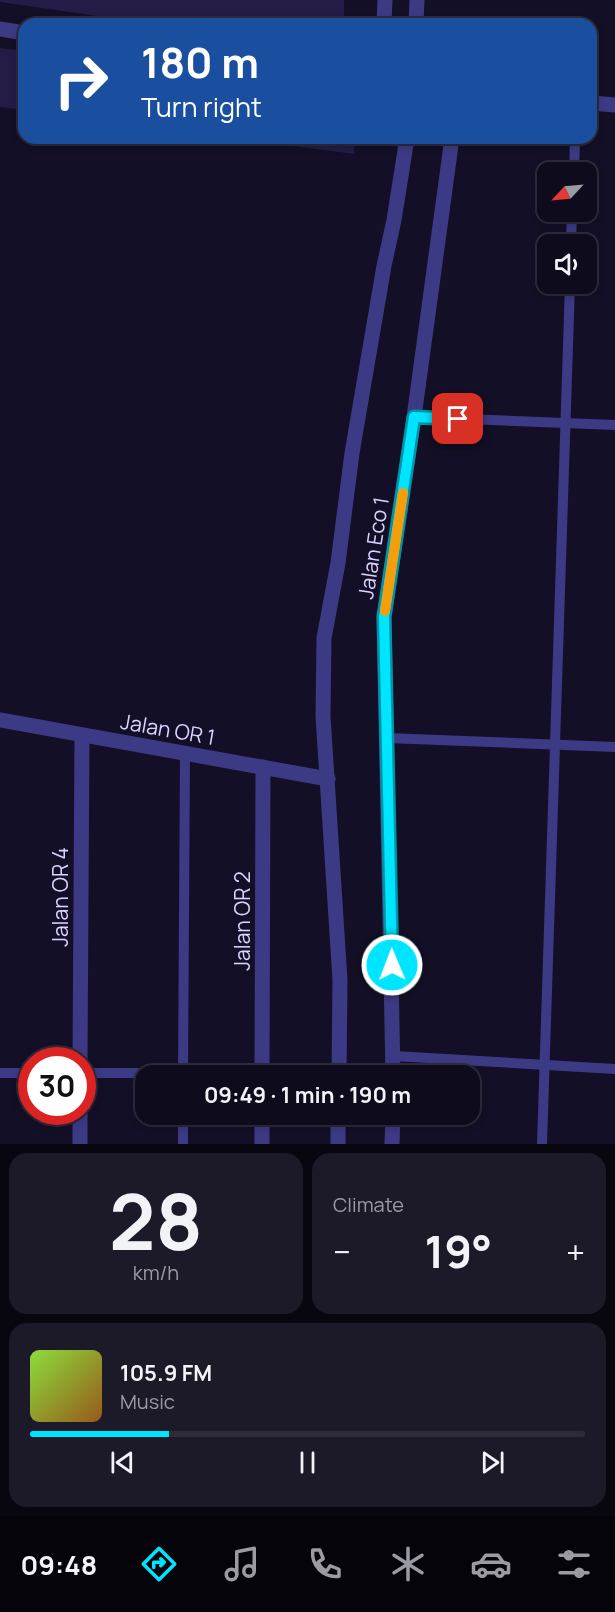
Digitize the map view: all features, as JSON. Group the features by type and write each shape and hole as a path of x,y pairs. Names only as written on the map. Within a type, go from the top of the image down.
{"street":[{"path":"384,18 386,0"},
{"path":"416,18 417,0"},
{"path":"0,29 18,32"},
{"path":"597,104 615,105"},
{"path":"339,1065 340,980 323,716 324,638 338,563 352,453 406,144"},
{"name":"Jalan Eco 1","path":"394,1065 384,617 451,144"},
{"name":"Jalan OR 1","path":"0,720 328,779"},
{"name":"Jalan OR 4","path":"80,1047 82,735"},
{"name":"Jalan OR 2","path":"262,1065 263,767"},
{"path":"80,1125 80,1144"},
{"path":"262,1125 262,1144"},
{"path":"338,1125 338,1144"},
{"path":"392,1144 393,1125"}],"lane":[{"path":"574,162 575,144"},
{"path":"542,1144 570,294"},
{"path":"414,417 615,425"},
{"path":"387,738 615,747"},
{"path":"183,1065 185,753"},
{"path":"394,1056 615,1069"},
{"path":"0,1073 18,1073"},
{"path":"96,1073 135,1074"},
{"path":"183,1125 183,1144"}],"building":[{"path":"0,0 344,0 344,18 111,18 0,2"},
{"path":"0,48 18,50 18,109 0,107"},
{"path":"279,144 354,144 354,154"}],"slow traffic":[{"path":"385,611 403,493"}],"route":[{"path":"392,965 384,617 414,417 458,419"}]}
